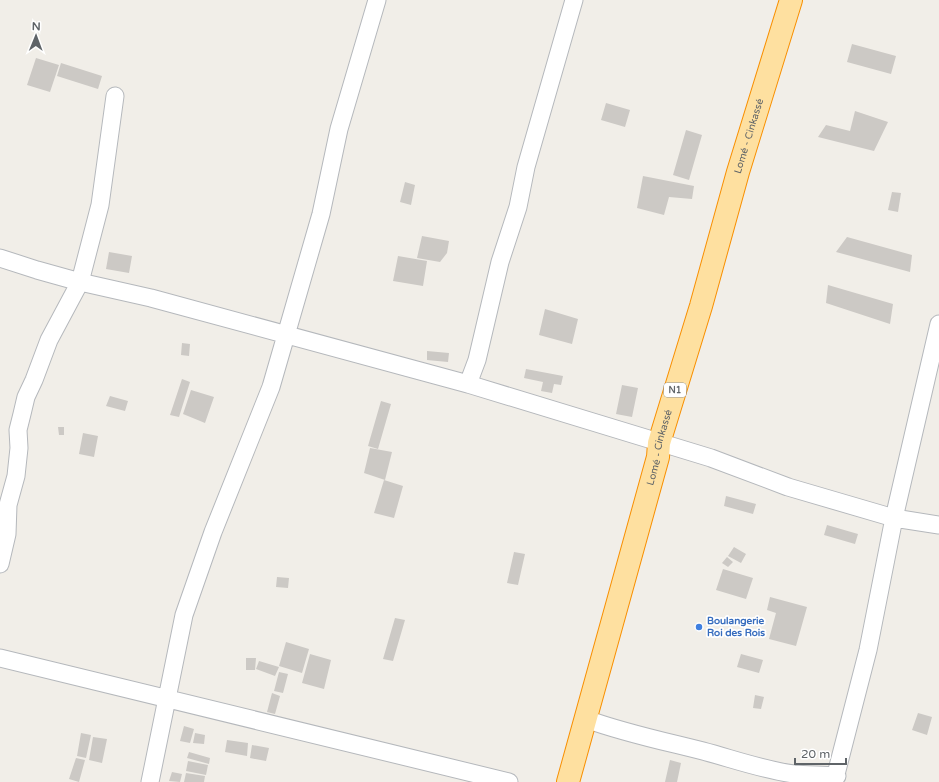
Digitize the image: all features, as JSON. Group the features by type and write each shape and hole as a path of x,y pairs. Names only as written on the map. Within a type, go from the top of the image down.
{"highway":[{"name":"Lomé - Cinkassé","path":"568,782 658,457 659,443 701,306 738,172 791,0"}],"street":[{"path":"150,782 184,615 213,532 271,387 287,336 321,214 339,129 377,0"},
{"path":"468,384 477,360 500,262 518,207 526,167 574,0"},
{"path":"0,564 8,534 8,505 16,476 19,448 18,430 26,397 50,340 80,282 100,205 115,96"},
{"path":"0,258 80,282 150,298 468,384 711,458 788,487 894,518 939,525"},
{"path":"586,719 611,728 756,766 794,774 836,779 868,650 894,518 939,324"},
{"path":"0,658 167,700 509,782"}],"building":[{"path":"852,44 896,56 891,74 847,62"},
{"path":"36,58 59,65 50,92 27,85"},
{"path":"61,63 102,76 98,89 57,76"},
{"path":"606,103 630,110 625,127 601,120"},
{"path":"855,111 888,122 874,151 818,137 826,125 850,131"},
{"path":"686,130 702,135 689,180 673,175"},
{"path":"643,176 694,186 692,199 669,197 664,215 637,208"},
{"path":"405,182 415,185 411,205 400,202"},
{"path":"892,192 901,193 898,212 888,210"},
{"path":"422,236 449,241 447,253 440,262 417,258"},
{"path":"847,237 912,255 910,272 836,252"},
{"path":"109,252 132,256 129,273 106,269"},
{"path":"398,256 427,261 423,286 393,281"},
{"path":"828,285 893,304 890,324 826,303"},
{"path":"545,309 578,319 572,344 539,335"},
{"path":"182,343 190,344 189,356 181,355"},
{"path":"427,351 449,353 448,362 427,360"},
{"path":"526,369 563,376 561,385 554,384 552,393 541,391 543,382 524,378"},
{"path":"182,379 190,382 179,417 170,415"},
{"path":"622,385 638,388 632,417 616,414"},
{"path":"191,390 214,397 205,423 183,414"},
{"path":"110,396 128,401 125,411 106,406"},
{"path":"381,401 391,404 378,449 368,446"},
{"path":"58,427 64,427 64,435 59,435"},
{"path":"83,433 98,436 94,457 79,454"},
{"path":"370,448 392,452 385,480 364,473"},
{"path":"384,480 403,486 394,518 374,513"},
{"path":"726,496 756,504 753,514 724,506"},
{"path":"827,525 858,534 855,544 824,535"},
{"path":"734,547 746,554 741,563 728,556"},
{"path":"514,552 525,554 518,585 507,583"},
{"path":"727,557 733,562 728,567 722,563"},
{"path":"723,569 753,578 746,599 716,590"},
{"path":"277,577 289,578 288,588 276,587"},
{"path":"770,597 807,607 796,646 769,639 776,613 767,610"},
{"path":"395,618 405,620 393,661 383,659"},
{"path":"286,642 309,649 302,673 279,666"},
{"path":"310,654 331,660 324,689 302,683"},
{"path":"741,654 763,660 759,673 737,667"},
{"path":"246,658 256,658 255,670 246,670"},
{"path":"259,661 279,667 275,676 256,669"},
{"path":"279,672 288,674 283,693 274,691"},
{"path":"272,693 280,696 275,714 267,712"},
{"path":"755,695 764,697 761,709 753,708"},
{"path":"918,713 932,717 927,735 912,730"},
{"path":"184,726 194,729 190,743 180,741"},
{"path":"81,733 91,735 86,758 77,756"},
{"path":"195,733 205,735 204,744 193,743"},
{"path":"93,737 107,739 102,763 89,760"},
{"path":"227,740 248,743 247,756 225,752"},
{"path":"252,745 269,748 266,761 250,758"},
{"path":"189,752 210,758 209,764 187,758"},
{"path":"76,758 85,760 79,782 69,779"},
{"path":"670,760 681,763 677,782 665,782"},
{"path":"188,761 208,765 206,775 186,771"},
{"path":"172,772 182,774 180,782 169,781"},
{"path":"186,773 205,776 204,782 184,782"}],"place":[{"name":"Boulangerie Roi des Rois","path":"699,627"}]}
